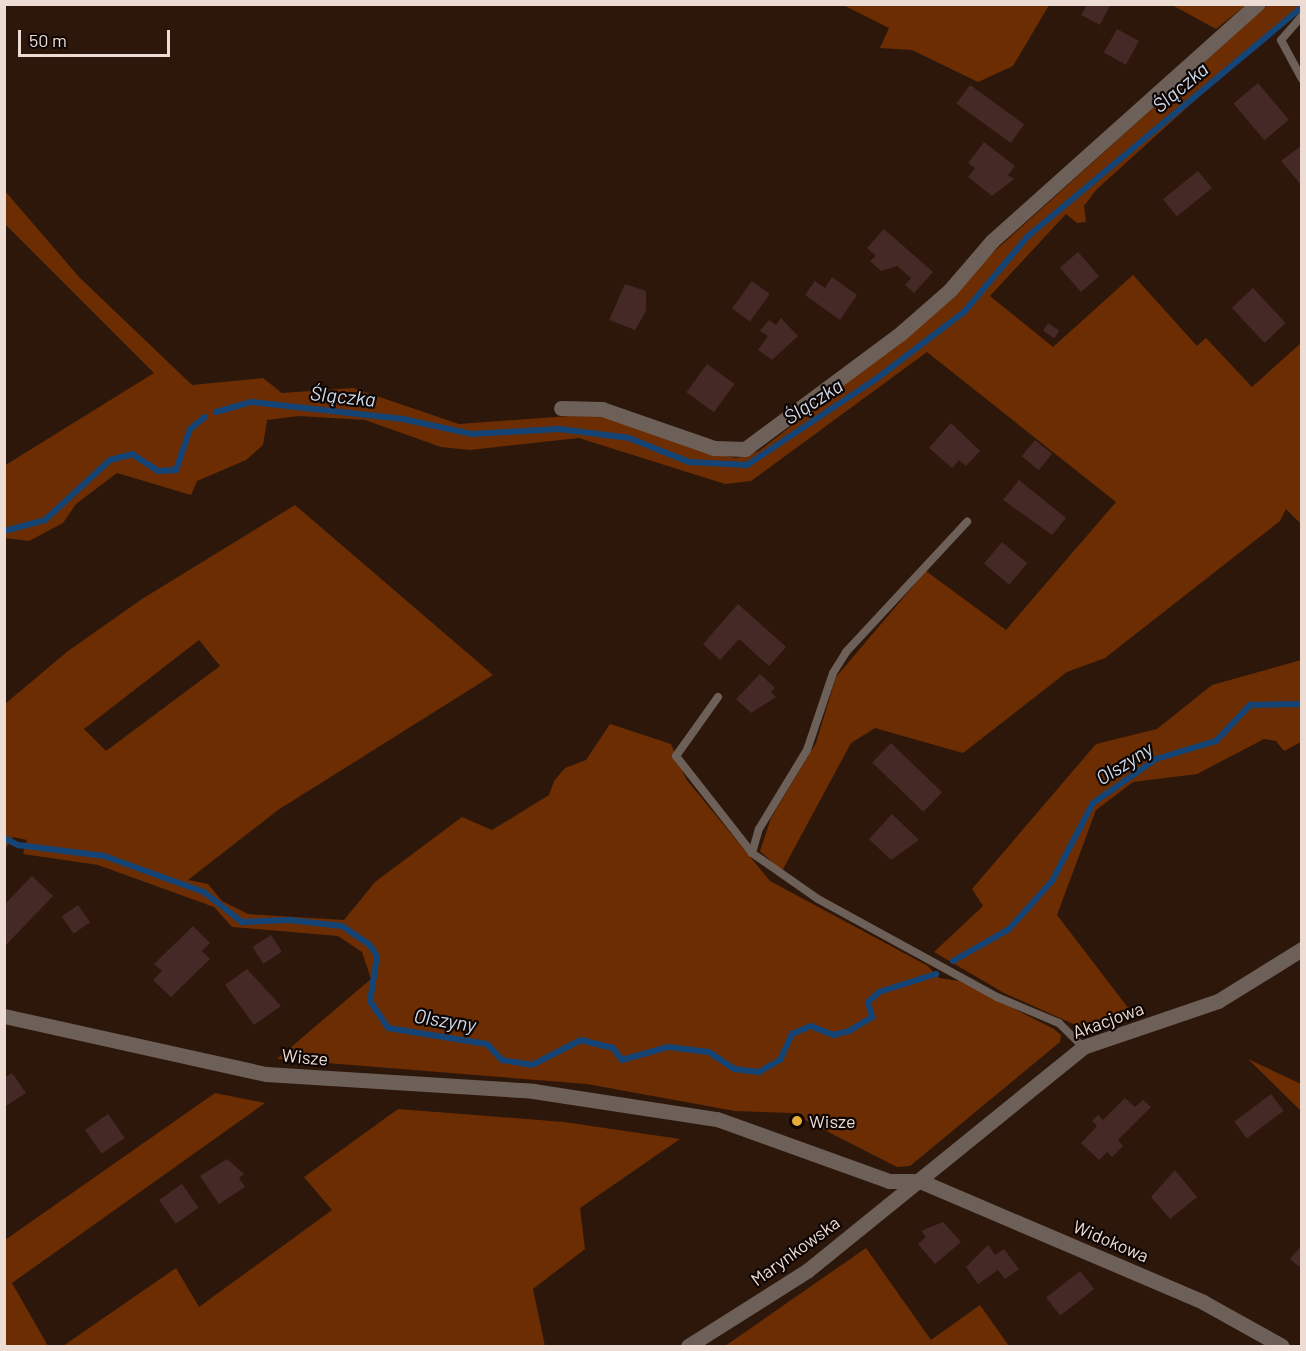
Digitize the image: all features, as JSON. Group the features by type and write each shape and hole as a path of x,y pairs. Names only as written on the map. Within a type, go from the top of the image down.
{"street":[{"path":"561,408 602,408 714,448 745,449 901,333 950,290 992,241 1257,4"},
{"name":"Akacjowa","path":"920,1181 1083,1047 1218,1001 1302,949"},
{"name":"Wisze","path":"4,1016 266,1074 533,1091 717,1119 889,1181 920,1181"},
{"name":"Marynkowska","path":"688,1347 808,1270 920,1181"},
{"name":"Widokowa","path":"920,1181 1203,1302 1282,1347"}],"lane":[{"path":"1302,16 1281,40 1302,79"},
{"path":"752,853 759,829 807,750 833,673 846,652 967,522"},
{"path":"718,697 676,756 752,853 818,899 997,998 1059,1023 1083,1047"}],"shaded area":[{"path":"843,5 1049,5 1013,66 978,82 912,50 880,48 889,28"},
{"path":"1172,5 1246,5 1216,29"},
{"path":"1267,5 1300,5 1096,190 1084,206 1086,222 1077,223 1066,214 990,296 1053,347 1133,275 1197,346 1206,338 1252,387 1301,343 1301,524 1286,509 1280,521 1105,658 1067,672 963,753 875,728 851,743 782,871 760,851 771,818 816,743 836,677 926,571 1006,630 1116,502 927,352 751,481 725,484 579,438 470,450 441,447 365,420 298,416 267,420 263,445 246,460 197,481 191,495 117,473 76,504 63,523 29,541 5,538 4,466 154,373 5,224 5,191 79,277 192,385 263,378 282,393 353,388 459,424 597,414 702,452 737,458 759,451 864,369"},
{"path":"295,505 493,675 278,810 188,880 208,884 222,901 248,914 344,920 375,882 462,817 492,830 549,795 554,781 565,768 586,760 610,724 671,744 686,779 770,881 928,966 939,978 959,981 1054,1029 1061,1035 1060,1042 910,1166 897,1167 791,1113 735,1111 587,1084 277,1059 371,979 362,952 338,936 232,927 214,907 98,865 23,854 27,840 13,837 5,849 5,704 68,651 142,599","holes":["199,640 220,666 106,751 84,729"]},
{"path":"1301,660 1301,742 1284,751 1276,741 1264,739 1197,774 1133,782 1096,810 1057,915 1132,1013 1089,1031 1004,993 934,952 983,906 972,889 1096,744 1157,729 1212,685"},
{"path":"1248,1059 1301,1084 1301,1111"},
{"path":"215,1093 265,1103 12,1283 48,1346 5,1346 5,1240"},
{"path":"398,1109 564,1122 680,1139 580,1208 585,1249 533,1289 545,1346 63,1346 176,1268 199,1307 332,1210 304,1177"},
{"path":"866,1248 931,1340 980,1305 1009,1346 725,1346"}],"building":[{"path":"1087,5 1110,5 1100,25 1081,15"},
{"path":"1117,29 1139,41 1126,65 1104,53"},
{"path":"1258,83 1289,120 1264,140 1233,104"},
{"path":"970,85 1024,124 1011,143 956,104"},
{"path":"984,142 1015,166 1008,175 1014,179 992,196 968,177 975,168 968,163"},
{"path":"1302,145 1302,186 1281,161"},
{"path":"1198,171 1212,188 1177,216 1163,199"},
{"path":"884,229 933,272 914,293 905,285 911,278 897,266 881,271 870,261 876,256 867,248"},
{"path":"1078,252 1099,276 1081,292 1060,268"},
{"path":"832,277 857,295 840,320 805,295 815,281 825,288"},
{"path":"752,281 770,294 750,321 732,309"},
{"path":"625,284 646,291 646,311 635,330 609,320"},
{"path":"1253,288 1286,323 1265,343 1232,308"},
{"path":"781,318 798,336 772,360 758,350 768,336 760,331 769,320 776,325"},
{"path":"1048,323 1060,331 1055,338 1043,330"},
{"path":"707,364 735,384 714,412 686,392"},
{"path":"951,423 980,451 966,466 959,460 952,468 929,448"},
{"path":"1035,440 1052,454 1039,470 1022,456"},
{"path":"1019,480 1066,518 1052,535 1003,500"},
{"path":"1002,542 1027,563 1009,585 984,563"},
{"path":"738,604 786,647 769,666 739,639 720,660 703,644"},
{"path":"760,674 775,688 771,692 776,697 751,713 736,699"},
{"path":"891,743 942,792 923,812 872,762"},
{"path":"892,814 919,840 891,860 869,839"},
{"path":"32,876 53,896 5,946 5,904"},
{"path":"78,905 90,922 74,934 62,916"},
{"path":"193,926 210,943 202,951 210,959 171,997 153,980 162,971 154,964"},
{"path":"271,935 282,952 263,964 253,947"},
{"path":"247,969 281,1006 254,1025 225,985"},
{"path":"12,1073 26,1093 4,1107 4,1078"},
{"path":"1271,1094 1284,1111 1247,1138 1234,1122"},
{"path":"1125,1098 1135,1107 1143,1100 1151,1107 1118,1140 1123,1146 1112,1157 1107,1152 1099,1160 1081,1143 1097,1126 1092,1121 1098,1115 1103,1120"},
{"path":"108,1114 125,1138 102,1154 85,1130"},
{"path":"227,1159 244,1174 239,1178 245,1187 219,1204 200,1176"},
{"path":"1175,1170 1197,1197 1170,1219 1151,1197"},
{"path":"182,1184 199,1208 176,1224 159,1200"},
{"path":"943,1222 961,1242 935,1264 918,1244 926,1237 921,1231"},
{"path":"988,1245 995,1255 1004,1249 1019,1269 1005,1279 998,1270 978,1284 966,1267"},
{"path":"1302,1245 1302,1269 1290,1259"},
{"path":"1080,1271 1094,1289 1060,1316 1046,1297"}],"waterway":[{"name":"Ślączka","path":"216,412 252,402 403,419 472,434 559,429 629,438 689,462 747,465 876,379 964,312 1028,236 1302,7"},
{"name":"Ślączka","path":"4,531 45,520 110,460 132,454 158,471 176,470 190,429 205,417"},
{"name":"Olszyny","path":"953,961 1009,929 1052,881 1093,803 1156,759 1216,741 1250,705 1302,704"},
{"name":"Olszyny","path":"4,838 18,845 104,856 204,892 242,922 289,920 342,926 369,944 377,956 370,1001 388,1028 487,1044 502,1060 532,1065 581,1040 613,1048 622,1060 668,1047 709,1052 734,1069 759,1072 780,1060 792,1034 811,1026 833,1035 849,1031 872,1017 868,1002 879,992 936,974"}],"place":[{"name":"Wisze","path":"797,1121"}]}
